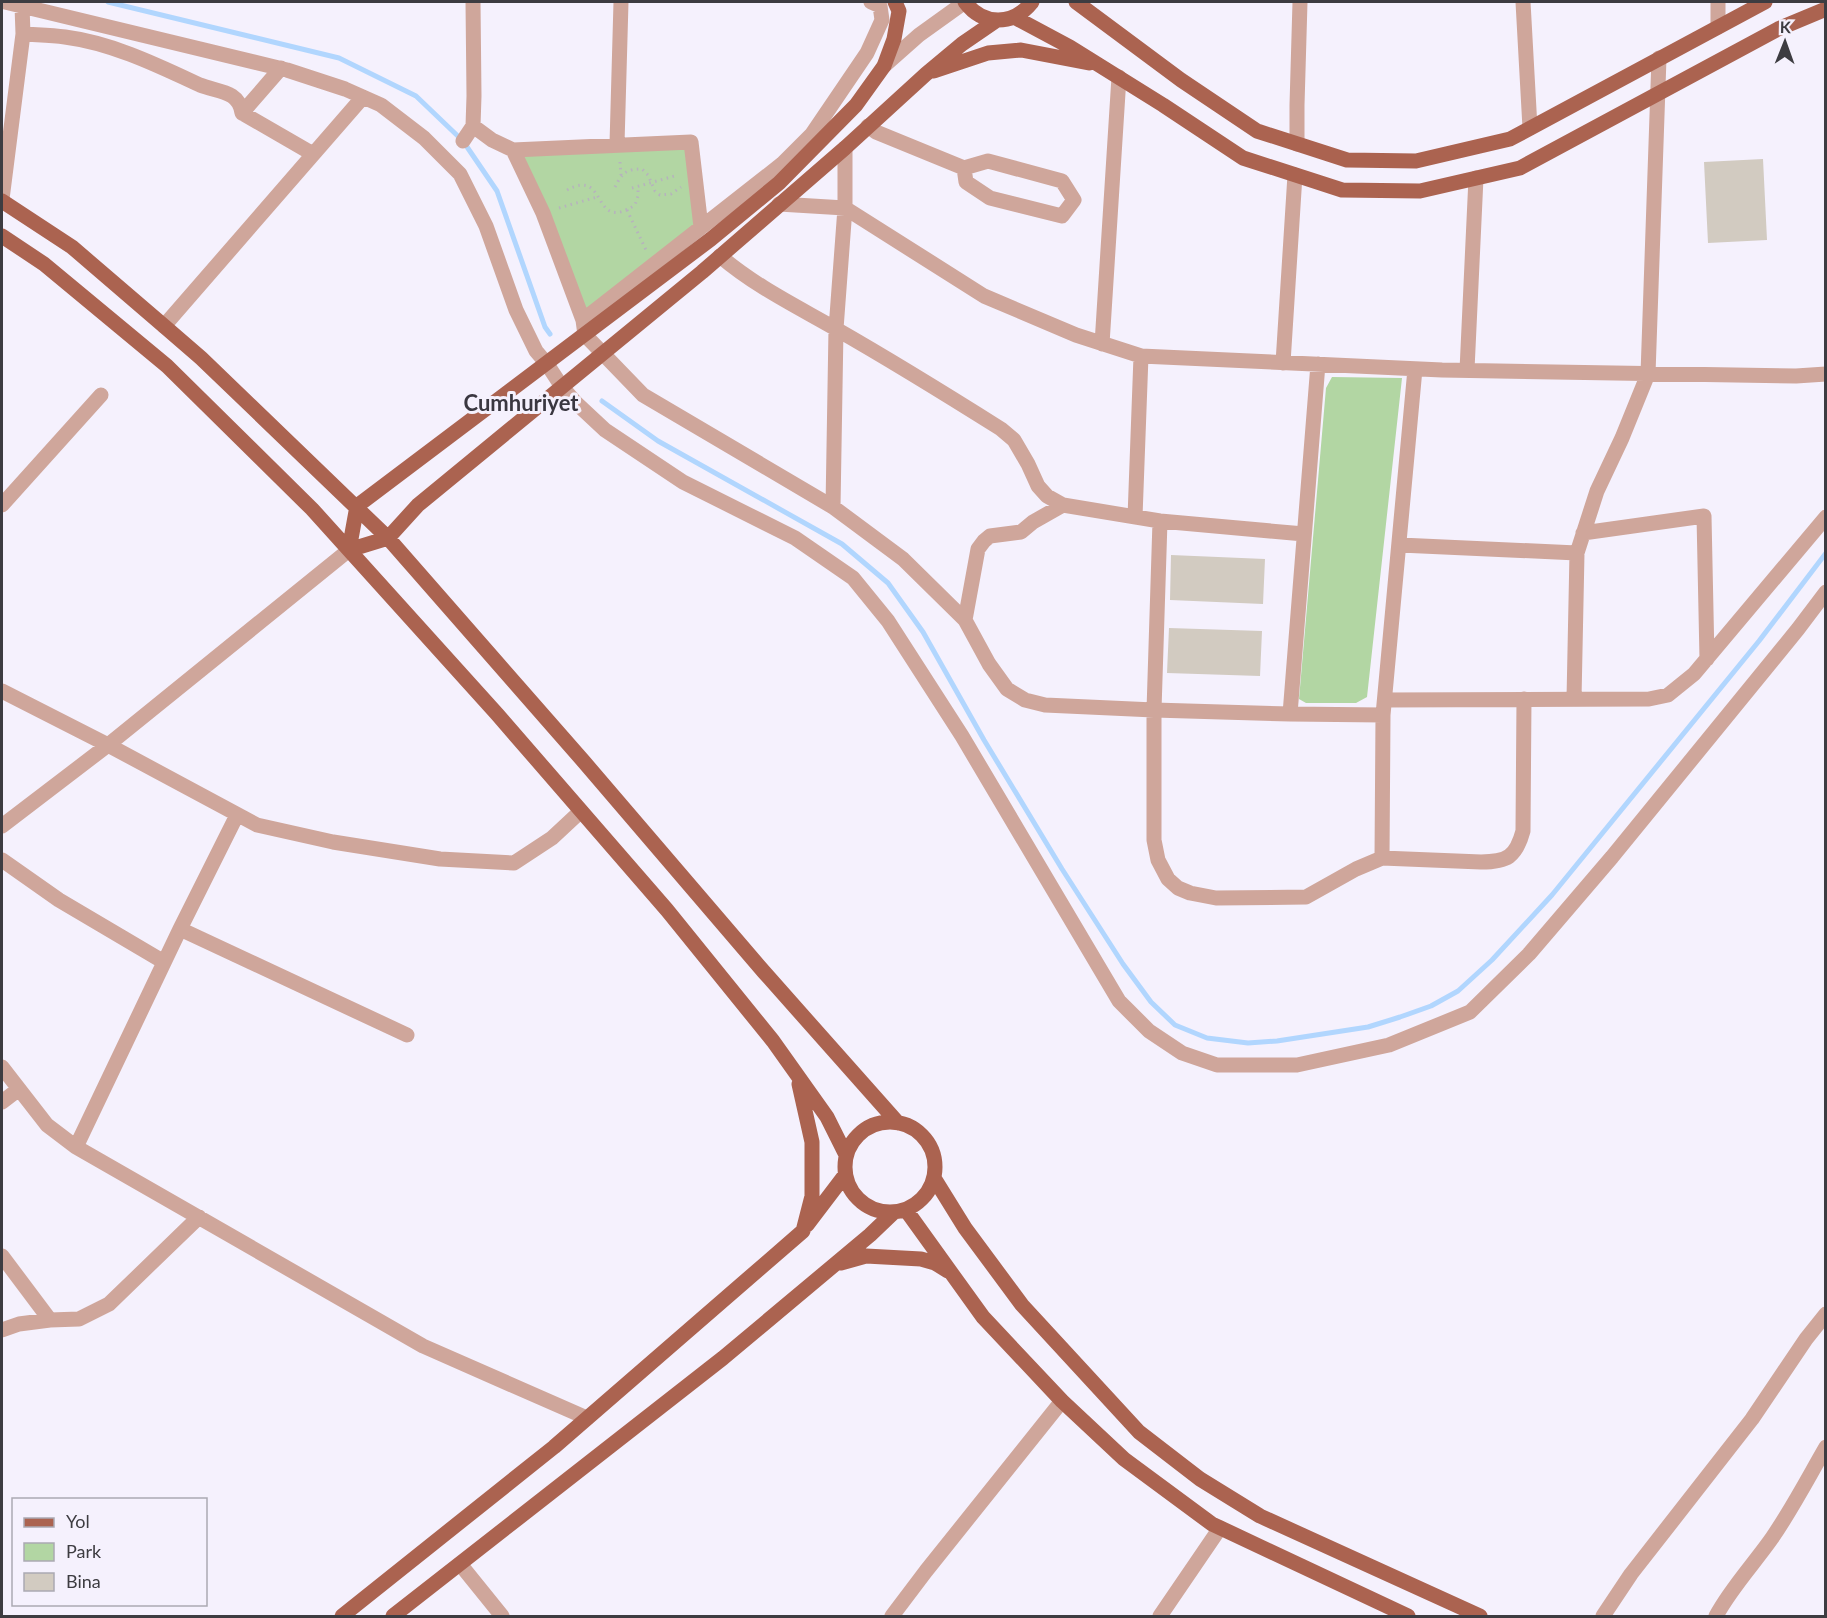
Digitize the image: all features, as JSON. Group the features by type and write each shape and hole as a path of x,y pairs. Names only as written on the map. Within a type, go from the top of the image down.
{"main road":[{"path":"349,550 357,506 547,364 584,327 711,239 778,183 856,105 884,66 894,39 899,10 895,2"},
{"path":"965,2 978,15 997,20"},
{"path":"349,550 388,538 418,505 720,256 962,44 997,20 1014,17 1032,2"},
{"path":"1076,2 1181,80 1257,130 1347,160 1416,161 1510,139 1765,2"},
{"path":"1014,17 1100,65 1243,158 1342,190 1420,191 1520,168 1778,29 1826,9"},
{"path":"926,74 988,53 1021,50 1100,65"},
{"path":"2,200 72,248 164,326 201,358 357,506 388,538 898,1123"},
{"path":"2,236 44,264 167,366 312,509 497,714 667,910 798,1075 827,1118 846,1155"},
{"path":"798,1075 812,1142 812,1196 802,1231"},
{"path":"393,1617 723,1358 900,1211 924,1197 934,1178 935,1163 932,1149 912,1128 898,1123 884,1123 866,1130 852,1143 846,1155 845,1175 850,1188 868,1207 880,1211 900,1211"},
{"path":"342,1617 554,1447 802,1231 845,1175"},
{"path":"934,1178 965,1228 1022,1305 1139,1432 1200,1479 1260,1516 1480,1617"},
{"path":"900,1211 951,1272 983,1317 1062,1401 1124,1459 1212,1524 1407,1617"},
{"path":"835,1264 866,1256 921,1258 951,1272"}],"street":[{"path":"4,2 281,68 345,89 381,105 424,138 460,174 486,226 516,310 536,351 562,387 605,430 654,463 683,482 795,538 853,578 888,621 962,736 1119,1002 1149,1031 1182,1053 1217,1065 1298,1065 1389,1045 1470,1012 1529,954 1612,857 1826,592"},
{"path":"463,141 472,126 473,2"},
{"path":"617,144 621,7 633,2"},
{"path":"584,327 653,265 782,164 812,134 867,53 882,20 880,6 871,2"},
{"path":"884,66 919,35 965,2"},
{"path":"1297,144 1300,2"},
{"path":"1523,2 1530,128"},
{"path":"1718,2 1718,27"},
{"path":"2,200 24,34 22,6"},
{"path":"24,34 65,36 137,57 203,86 232,95 241,105 242,113"},
{"path":"1574,699 1577,553 1597,491 1648,374 1659,58"},
{"path":"242,113 281,68"},
{"path":"1102,344 1119,77"},
{"path":"164,326 363,97"},
{"path":"242,113 313,154"},
{"path":"472,126 492,140 513,150 691,142 688,172 701,227"},
{"path":"868,126 876,132 964,168 988,161 1062,181 1074,200 1062,216 990,198 966,182 964,168"},
{"path":"833,507 836,329 845,207 845,148"},
{"path":"513,150 543,213 584,327 602,354 643,395 833,507 903,559 965,620 989,664 1007,689 1025,700 1045,705 1290,714 1524,699 1649,699 1668,695 1694,674 1826,517"},
{"path":"1283,363 1295,175"},
{"path":"1467,370 1476,178"},
{"path":"779,204 845,207 984,296 1076,335 1141,356 1415,369 1796,376 1826,374"},
{"path":"720,256 760,286 836,329 1001,429 1014,440 1038,486 1047,496 1063,505 1160,521 1304,534"},
{"path":"1135,517 1141,356"},
{"path":"1290,714 1318,364"},
{"path":"1382,858 1384,708 1415,369"},
{"path":"2,505 101,395"},
{"path":"965,620 978,549 984,541 990,536 1021,532 1033,522 1063,505"},
{"path":"1583,534 1704,516 1707,659"},
{"path":"1160,521 1154,710 1154,840 1158,860 1168,879 1178,888 1216,898 1306,897 1356,869 1382,858 1498,862 1510,857 1519,845 1523,831 1524,699"},
{"path":"1400,545 1577,553"},
{"path":"2,826 108,745 349,550"},
{"path":"2,691 257,825 333,842 440,859 514,863 552,838 581,811"},
{"path":"76,1147 237,815"},
{"path":"2,860 59,900 164,962"},
{"path":"180,929 407,1035"},
{"path":"2,1067 47,1125 76,1147 423,1346 587,1418"},
{"path":"2,1102 19,1089"},
{"path":"2,1330 19,1324 79,1319 109,1304 199,1217"},
{"path":"2,1256 50,1320"},
{"path":"1603,1617 1631,1574 1752,1419 1806,1339 1826,1314"},
{"path":"892,1617 1062,1401"},
{"path":"1716,1617 1727,1597 1797,1500 1826,1447"},
{"path":"1160,1617 1220,1527"},
{"path":"460,1564 502,1617"}],"path":[{"path":"615,187 621,175 629,169 642,169 655,191 660,195 671,194 679,189 688,172"},
{"path":"632,188 688,172"},
{"path":"567,190 577,184 589,185 607,210 615,213 635,205 638,186"},
{"path":"543,213 597,197"},
{"path":"627,210 653,265"}],"green space":[{"path":"689,145 699,226 585,315 519,154"},
{"path":"1332,377 1402,378 1367,697 1356,703 1306,703 1299,699 1326,388"}],"building":[{"path":"1763,159 1767,240 1708,243 1704,162"},
{"path":"1171,555 1265,559 1263,604 1170,600"},
{"path":"1169,628 1262,631 1260,676 1167,673"}],"waterway":[{"path":"108,2 339,58 416,96 463,141 497,191 545,327 550,334"},
{"path":"602,401 658,441 842,544 888,583 923,632 984,740 1123,964 1151,1002 1175,1025 1207,1038 1248,1043 1277,1041 1368,1027 1431,1006 1458,991 1492,960 1552,895 1759,641 1826,553"}],"district":[{"name":"Cumhuriyet","path":"521,402"}]}
